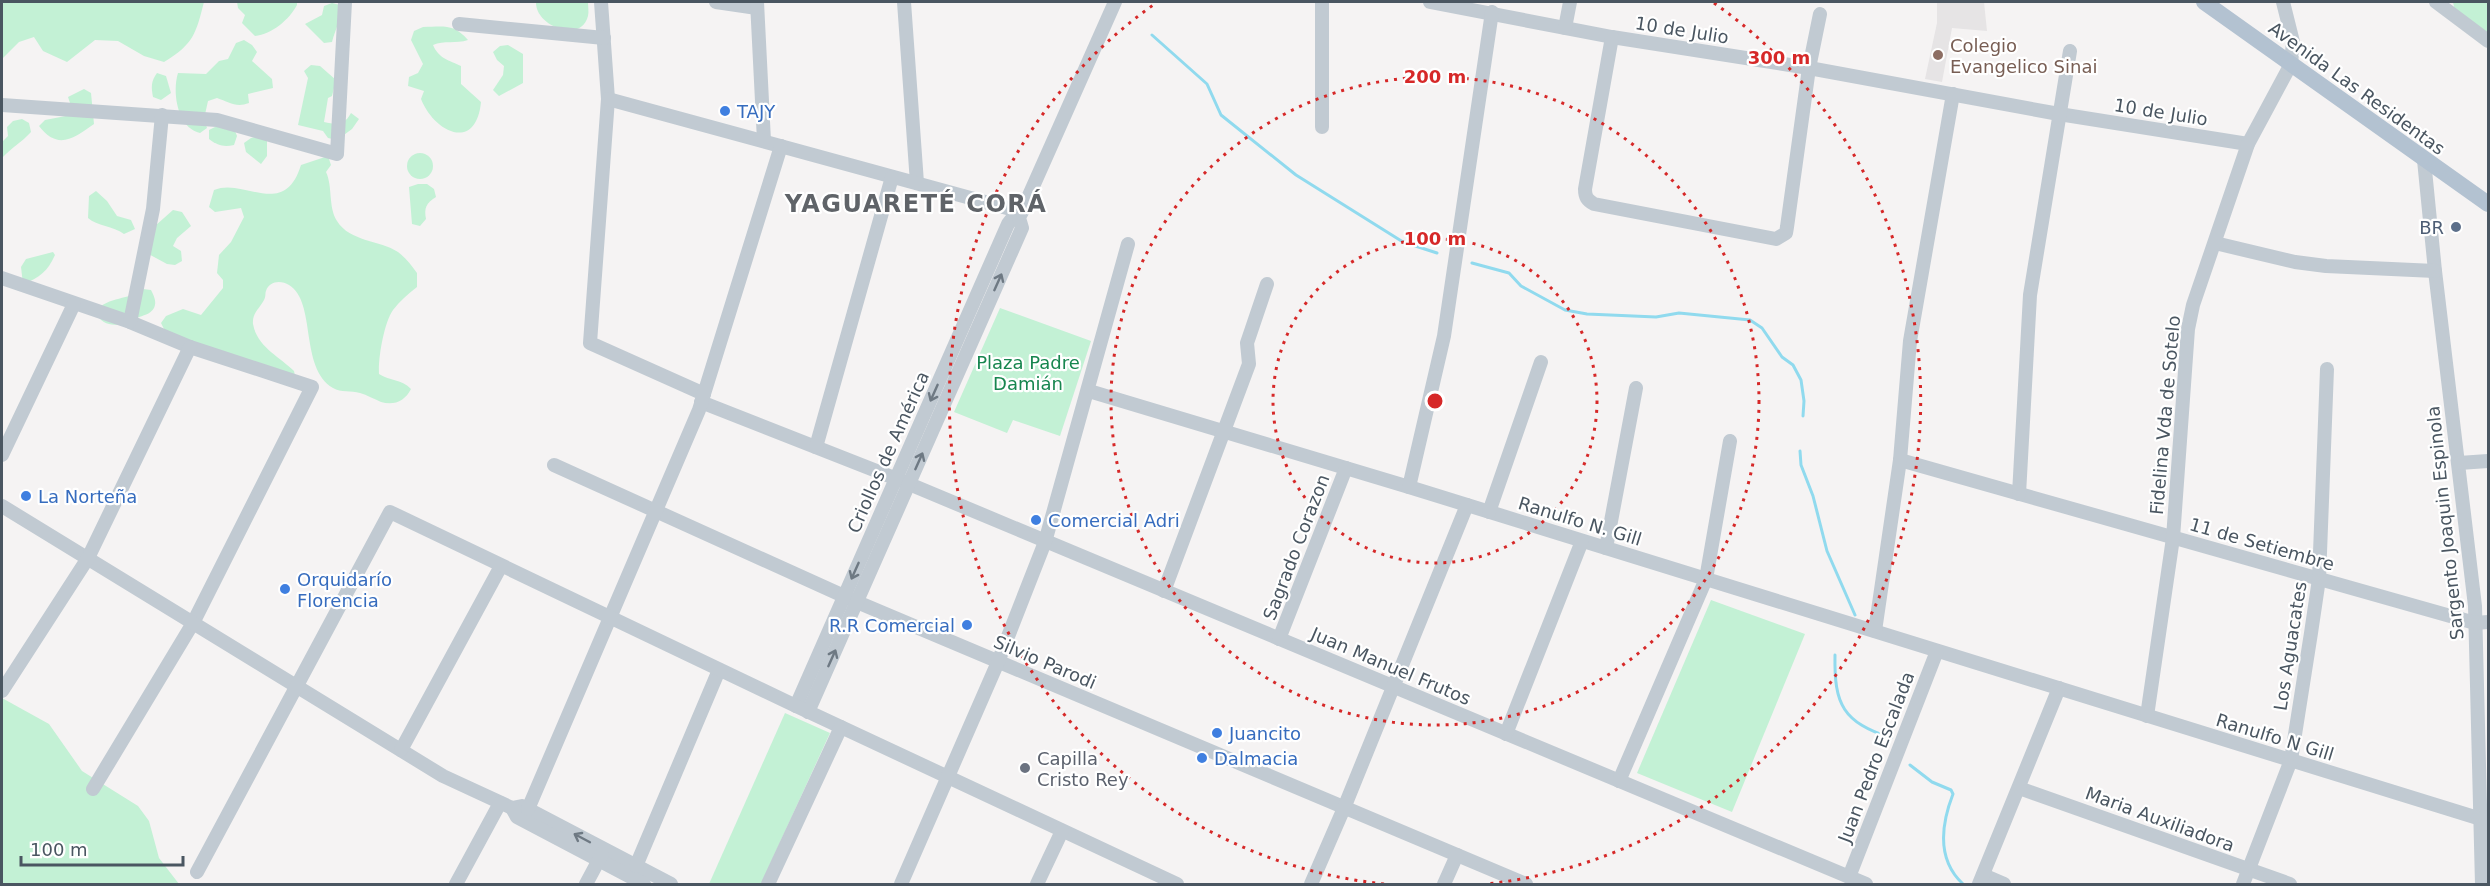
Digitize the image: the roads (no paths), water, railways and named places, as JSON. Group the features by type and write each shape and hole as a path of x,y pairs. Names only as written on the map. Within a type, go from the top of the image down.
{"main road":[{"name":"Avenida Las Residentas","path":"2204,2 2488,204"}],"street":[{"path":"2,105 217,120 337,154 345,2"},
{"path":"601,2 608,99 917,183 1020,215"},
{"path":"716,2 757,5 764,141"},
{"path":"904,2 917,183"},
{"name":"Criollos de América","path":"802,709 955,362 1008,224 1020,215 1114,2"},
{"path":"1322,2 1322,128"},
{"name":"10 de Julio","path":"1430,2 1452,3 1612,37 1809,68 2059,114 2248,144"},
{"path":"1565,28 1570,2"},
{"path":"2283,2 2293,42 2290,64"},
{"path":"2436,2 2488,40"},
{"path":"1409,487 1444,336 1492,12"},
{"path":"1612,37 1586,189 1585,196 1588,201 1770,238 1781,237 1787,227 1809,68 1820,14"},
{"path":"459,24 604,38"},
{"path":"2019,494 2030,295 2070,51"},
{"name":"Fidelina Vda de Sotelo","path":"2147,716 2173,538 2188,329 2193,304 2248,144 2290,64"},
{"path":"1875,631 1900,460 1910,342 1953,94"},
{"name":"Juan Manuel Frutos","path":"608,99 590,343 703,398 816,447 1866,885"},
{"path":"130,322 153,208 162,115"},
{"path":"528,809 703,398 781,146"},
{"name":"Sargento Joaquin Espinola","path":"2424,160 2434,271 2482,623 2484,826 2482,885"},
{"path":"816,447 892,177"},
{"path":"2215,243 2295,262 2326,266 2434,271"},
{"path":"901,885 998,662 1045,542 1089,391 1128,244"},
{"path":"2,278 312,387 194,623 93,789"},
{"path":"1164,591 1223,430 1250,364 1247,343 1267,284"},
{"path":"2,455 7,431 74,304"},
{"path":"2,691 88,558 190,346"},
{"path":"1489,512 1541,362"},
{"name":"Los Aguacates","path":"2243,885 2290,760 2319,579 2327,369"},
{"path":"1606,548 1636,388"},
{"name":"Ranulfo N. Gill","path":"1089,391 1223,430 2059,688"},
{"path":"1619,781 1706,579 1730,441"},
{"name":"11 de Setiembre","path":"1900,460 2482,623"},
{"path":"2459,463 2488,460"},
{"name":"Silvio Parodi","path":"554,465 850,599 1526,885"},
{"name":"Sagrado Corazon","path":"1279,639 1346,468"},
{"path":"1311,885 1467,505"},
{"path":"2,506 443,776 506,805 522,806 528,809 644,885"},
{"path":"197,872 390,512 719,670 1177,885"},
{"path":"1506,734 1582,541"},
{"path":"401,750 501,566"},
{"name":"Juan Pedro Escalada","path":"1849,877 1937,651"},
{"path":"636,866 719,670"},
{"path":"2004,885 1981,880 2059,688"},
{"name":"Ranulfo N Gill","path":"2059,688 2290,760 2484,826"},
{"path":"768,885 841,727"},
{"name":"Maria Auxiliadora","path":"2019,788 2290,885"},
{"path":"506,805 517,818 601,855 636,866 671,885"},
{"path":"456,885 506,805"},
{"path":"1037,885 1062,831"},
{"path":"586,885 601,855"},
{"path":"1444,885 1457,855"}],"waterway":[{"path":"1152,35 1207,84 1221,115 1296,175 1403,242 1437,253"},
{"path":"1472,263 1509,273 1521,286 1565,310 1587,314 1656,317 1679,313 1750,320 1762,328 1782,357 1793,365 1801,380 1804,401 1803,416"},
{"path":"1800,451 1801,465 1813,496 1827,551 1855,615"},
{"path":"1835,655 1837,687 1845,709 1862,725 1891,738"},
{"path":"1910,765 1932,782 1951,790 1953,794 1944,830 1945,853 1955,875 1963,884"}],"place":[{"name":"Colegio Evangelico Sinai","path":"1938,55"},
{"name":"TAJY","path":"725,111"},
{"name":"BR","path":"2456,227"},
{"name":"La Norteña","path":"26,496"},
{"name":"Comercial Adri","path":"1036,520"},
{"name":"Orquidarío Florencia","path":"285,589"},
{"name":"R.R Comercial","path":"967,625"},
{"name":"Juancito","path":"1217,733"},
{"name":"Dalmacia","path":"1202,758"},
{"name":"Capilla Cristo Rey","path":"1025,768"}],"district":[{"name":"YAGUARETÉ CORÁ","path":"916,204"}],"park label":[{"name":"Plaza Padre Damián","path":"1028,372"}]}
